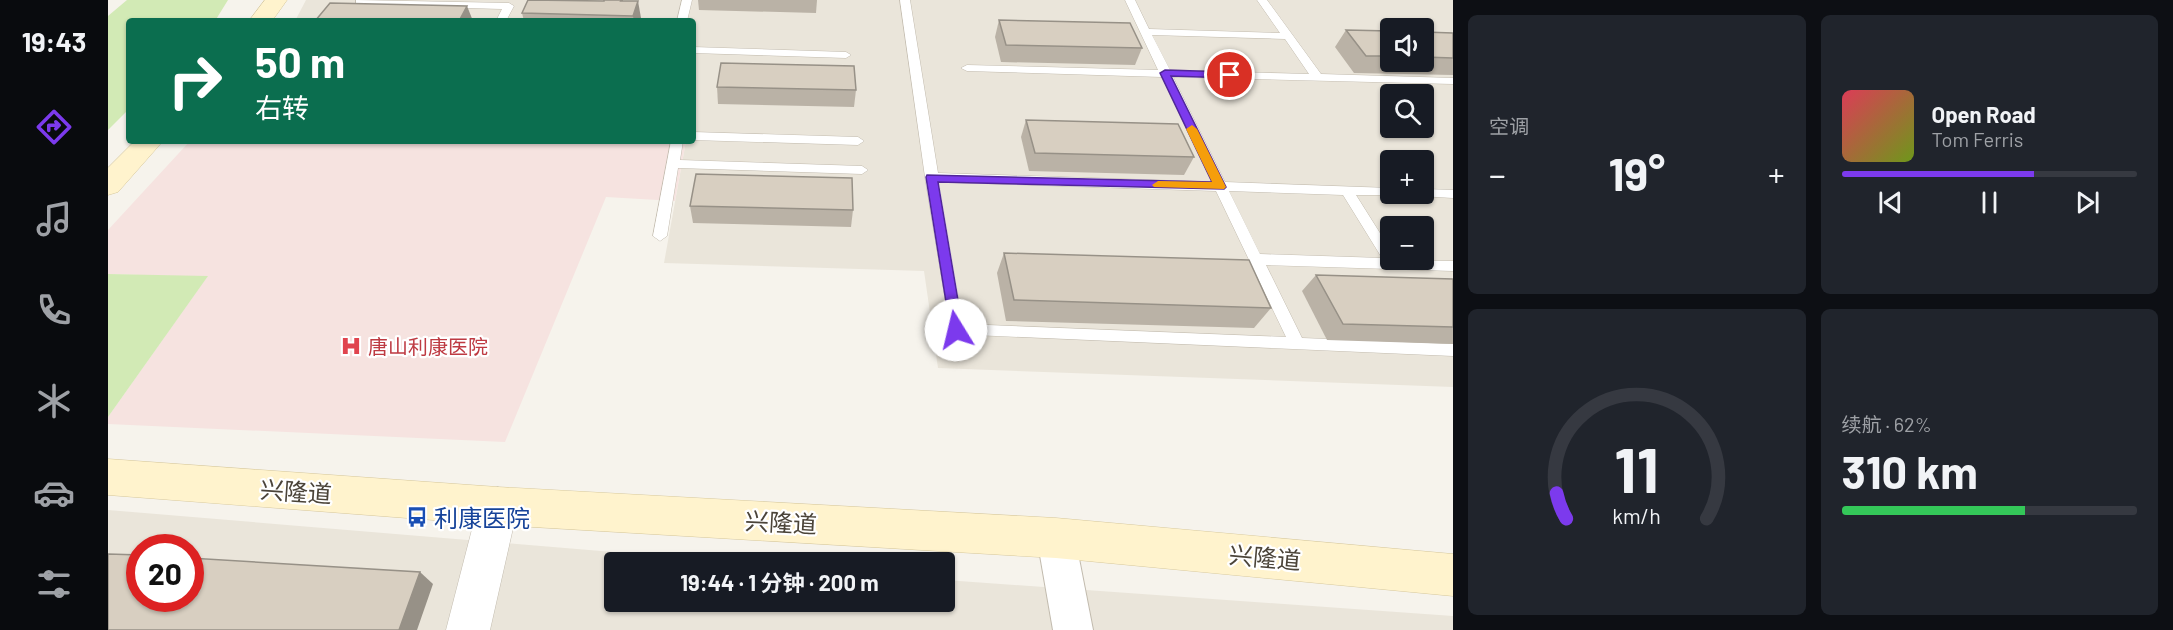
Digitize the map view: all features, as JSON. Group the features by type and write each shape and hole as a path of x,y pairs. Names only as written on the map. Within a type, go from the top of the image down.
{"main road":[{"path":"248,18 261,0"},
{"path":"262,18 276,0"},
{"path":"108,168 131,144"},
{"path":"108,185 147,144"},
{"name":"兴隆道","path":"108,477 498,506 1056,538 1453,574"}],"street":[{"path":"468,630 498,506"},
{"path":"1056,538 1073,630"}],"lane":[{"path":"683,18 687,0"},
{"path":"905,0 956,330 1453,350"},
{"path":"1130,0 1298,344"},
{"path":"1262,0 1317,77"},
{"path":"360,2 487,3 509,6 503,18"},
{"path":"1145,32 1287,36"},
{"path":"696,50 846,55"},
{"path":"967,68 1453,81"},
{"path":"696,136 858,141"},
{"path":"660,236 676,144"},
{"path":"673,164 862,170"},
{"path":"932,177 1380,192"},
{"path":"1346,190 1380,244"},
{"path":"1434,193 1453,194"},
{"path":"1256,259 1380,264"},
{"path":"1434,265 1453,266"}],"shaded area":[{"path":"306,0 1453,0 1453,387 938,368 924,271 664,263 685,144 696,144 696,18 297,18"},
{"name":"唐山利康医院","path":"187,144 685,144 675,201 606,197 505,442 108,424 108,417 207,277 108,274 108,230"},
{"path":"108,510 613,552 604,552 604,612 955,612 955,581 1453,616 1453,630 108,630"}],"green space":[{"path":"127,0 228,0 217,18 126,18 126,112 108,130 108,16"},
{"path":"108,274 208,276 108,417"}],"building":[{"path":"528,0 638,1 633,16 522,13"},
{"path":"330,3 467,6 461,18 318,18"},
{"path":"999,20 1130,23 1142,48 1006,45"},
{"path":"1346,30 1380,31 1380,56 1366,56"},
{"path":"1434,32 1453,33 1453,58 1434,57"},
{"path":"721,63 854,66 856,90 717,87"},
{"path":"1026,120 1178,124 1194,157 1035,153"},
{"path":"696,174 852,178 853,210 690,206"},
{"path":"1004,253 1249,260 1271,308 1014,300"},
{"path":"1316,275 1453,279 1453,327 1343,324"},
{"path":"108,554 126,555 126,612 204,612 204,559 420,572 399,630 108,630"}],"slow traffic":[{"path":"1158,185 1220,187 1192,129"}],"place":[{"name":"唐山利康医院","path":"351,346"},
{"name":"利康医院","path":"417,517"}],"route":[{"path":"956,330 932,177 1220,187 1165,73 1230,75"}]}
